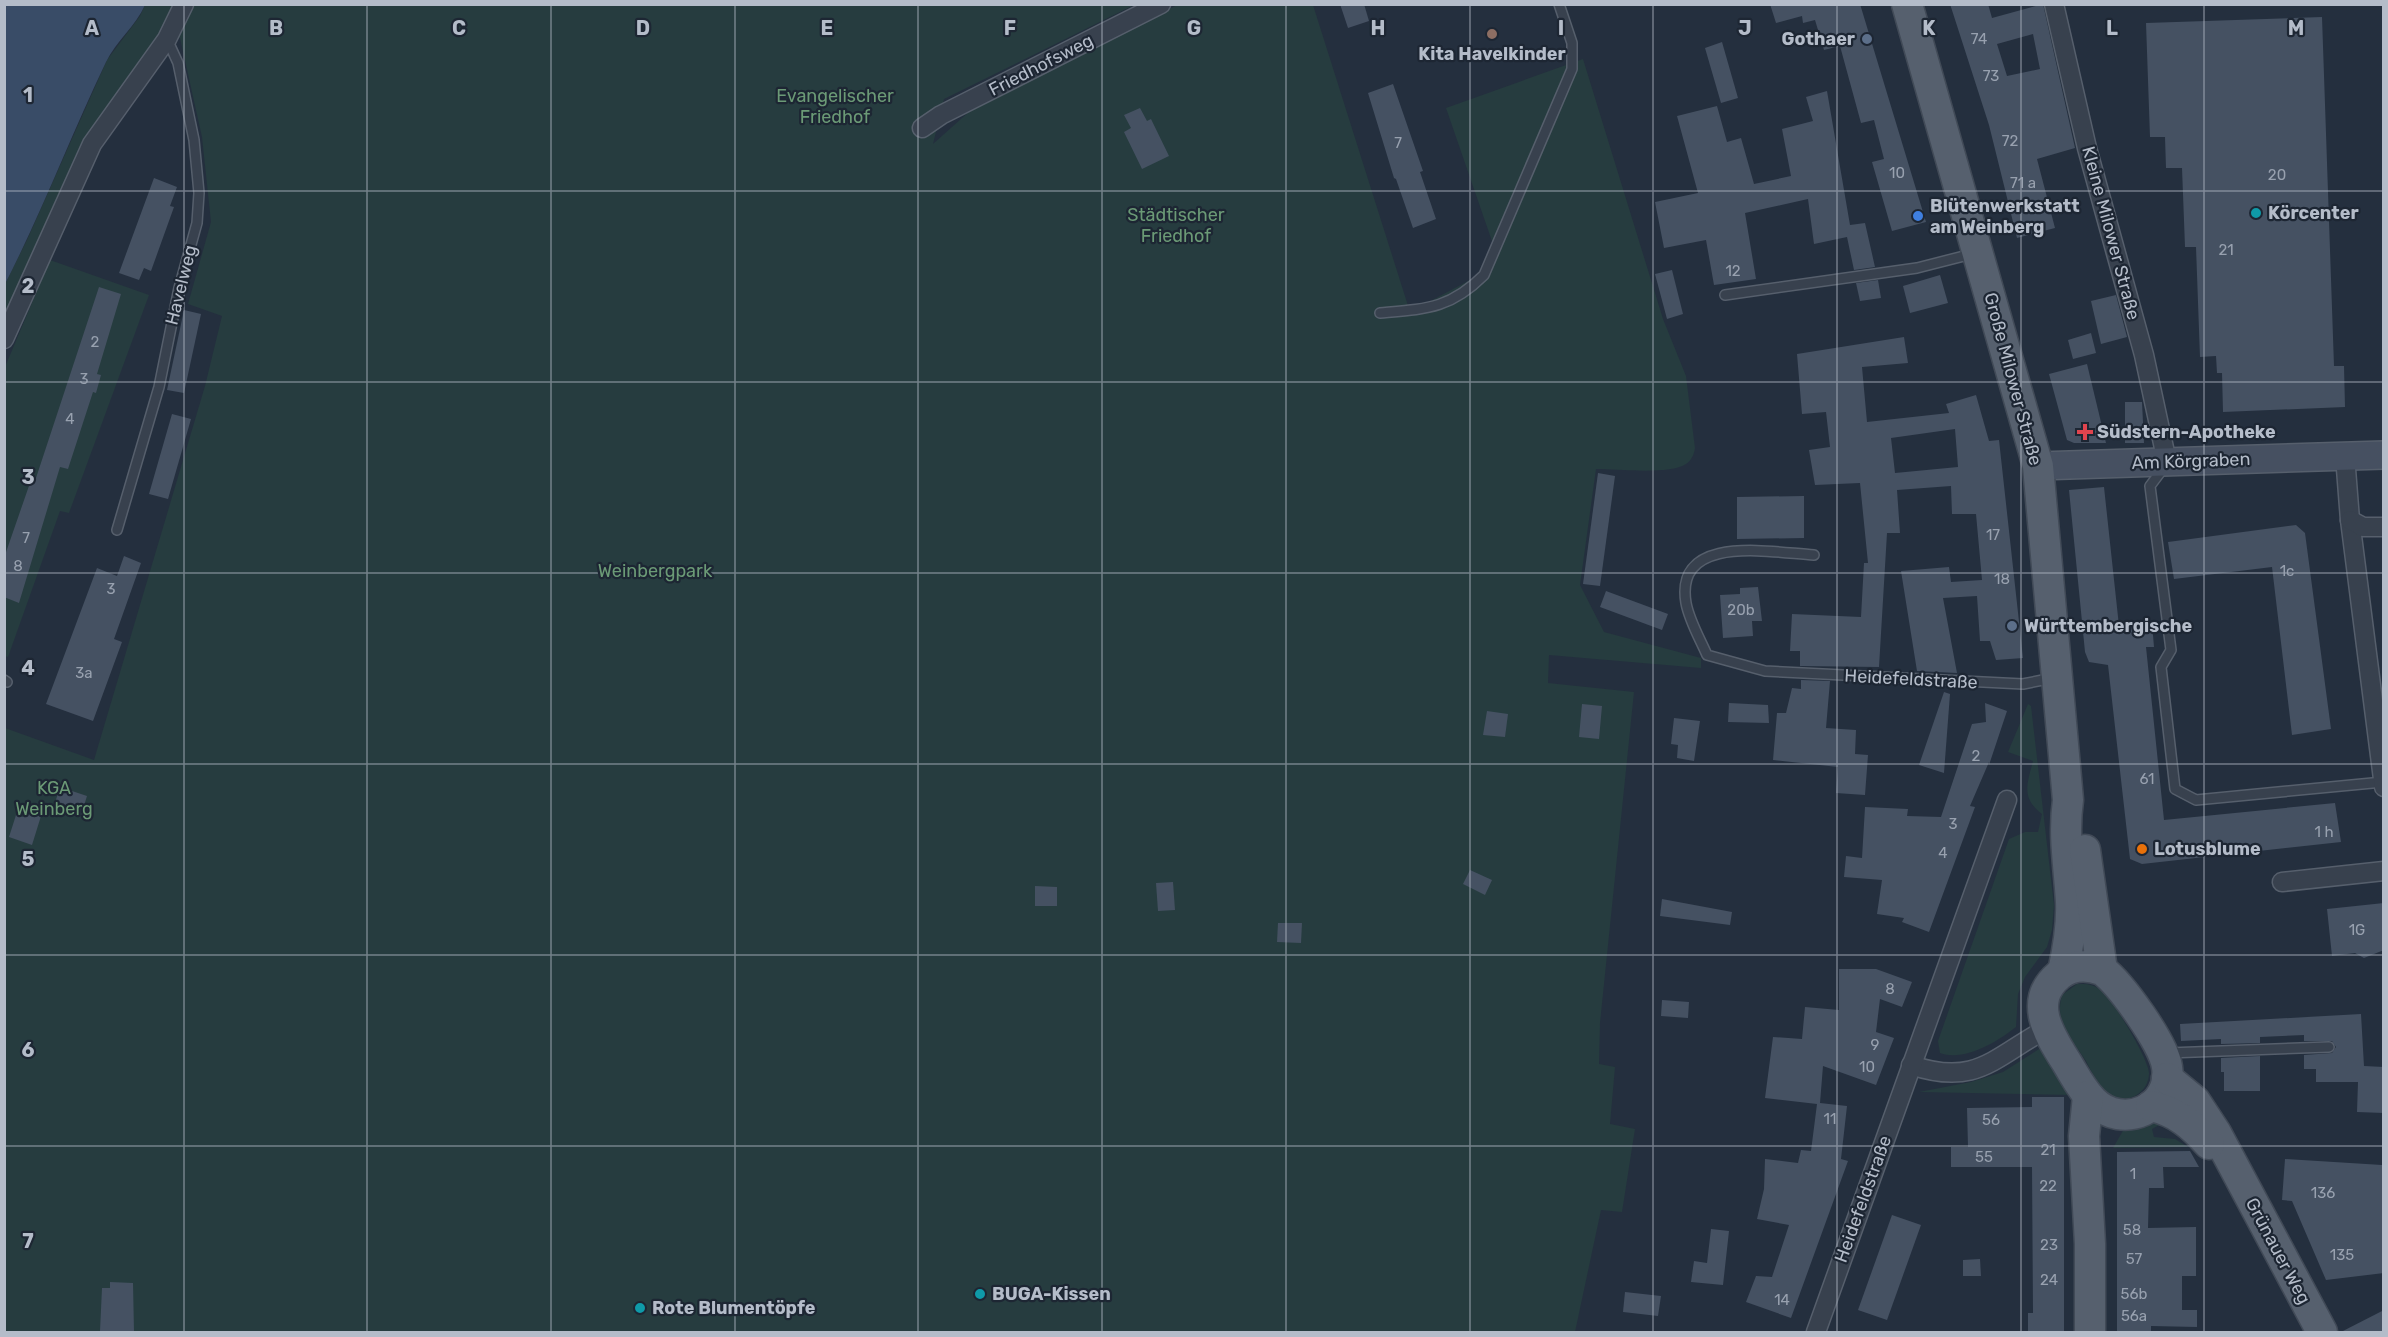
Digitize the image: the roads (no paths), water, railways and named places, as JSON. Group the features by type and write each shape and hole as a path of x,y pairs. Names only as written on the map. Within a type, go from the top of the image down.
{"main road":[{"name":"Große Milower Straße","path":"1907,4 2038,466 2055,678 2068,800 2065,823 2071,904 2070,936 2063,972 2048,987 2042,1015 2046,1029 2088,1096 2102,1110 2118,1116"},
{"name":"Große Milower Straße","path":"2068,800 2081,825 2102,970"},
{"path":"2063,972 2081,966 2102,970 2121,988 2165,1066 2161,1094 2151,1106 2118,1116 2100,1144 2090,1244"},
{"name":"Grünauer Weg","path":"2165,1066 2195,1101 2216,1133 2322,1332"},
{"path":"2088,1096 2084,1136 2090,1244 2090,1332"},
{"name":"Grünauer Weg","path":"2151,1106 2169,1110 2183,1118 2234,1170"}],"street":[{"path":"4,339 92,144 166,39 184,4"},
{"name":"Friedhofsweg","path":"922,128 941,115 1161,4"},
{"name":"Kleine Milower Straße","path":"2054,4 2087,147 2144,355 2167,462"},
{"name":"Am Körgraben","path":"2038,466 2384,455"},
{"path":"2345,456 2350,520 2384,788"},
{"path":"2350,520 2363,527 2384,527"},
{"name":"Heidefeldstraße","path":"1816,1332 2007,800"},
{"path":"2282,882 2384,871"},
{"path":"1911,1065 1931,1072 1968,1072 1989,1064 2046,1029"}],"lane":[{"path":"1380,313 1428,308 1465,294 1484,275 1572,69 1572,43 1559,4"},
{"name":"Havelweg","path":"117,530 159,387 179,288 197,223 199,194 194,140 178,63 166,39"},
{"path":"1725,295 1917,268 1978,252"},
{"path":"2167,462 2150,486 2171,650 2161,667 2175,789 2196,800 2383,782"},
{"name":"Heidefeldstraße","path":"1814,555 1735,550 1709,555 1699,562 1689,579 1686,602 1707,655 1765,670 2023,684 2055,678"},
{"path":"2165,1066 2329,1047"}],"water":[{"path":"5,4 145,5 137,20 106,62 5,284"}],"place":[{"name":"Kita Havelkinder","path":"1492,34"},
{"name":"Gothaer","path":"1867,39"},
{"name":"Körcenter","path":"2256,213"},
{"name":"Blütenwerkstatt am Weinberg","path":"1918,216"},
{"name":"Südstern-Apotheke","path":"2085,432"},
{"name":"Württembergische","path":"2012,626"},
{"name":"Lotusblume","path":"2142,849"},
{"name":"BUGA-Kissen","path":"980,1294"},
{"name":"Rote Blumentöpfe","path":"640,1308"}],"park label":[{"name":"Evangelischer Friedhof","path":"835,106"},
{"name":"Städtischer Friedhof","path":"1176,225"},
{"name":"Weinbergpark","path":"655,571"},
{"name":"KGA Weinberg","path":"54,798"}]}
